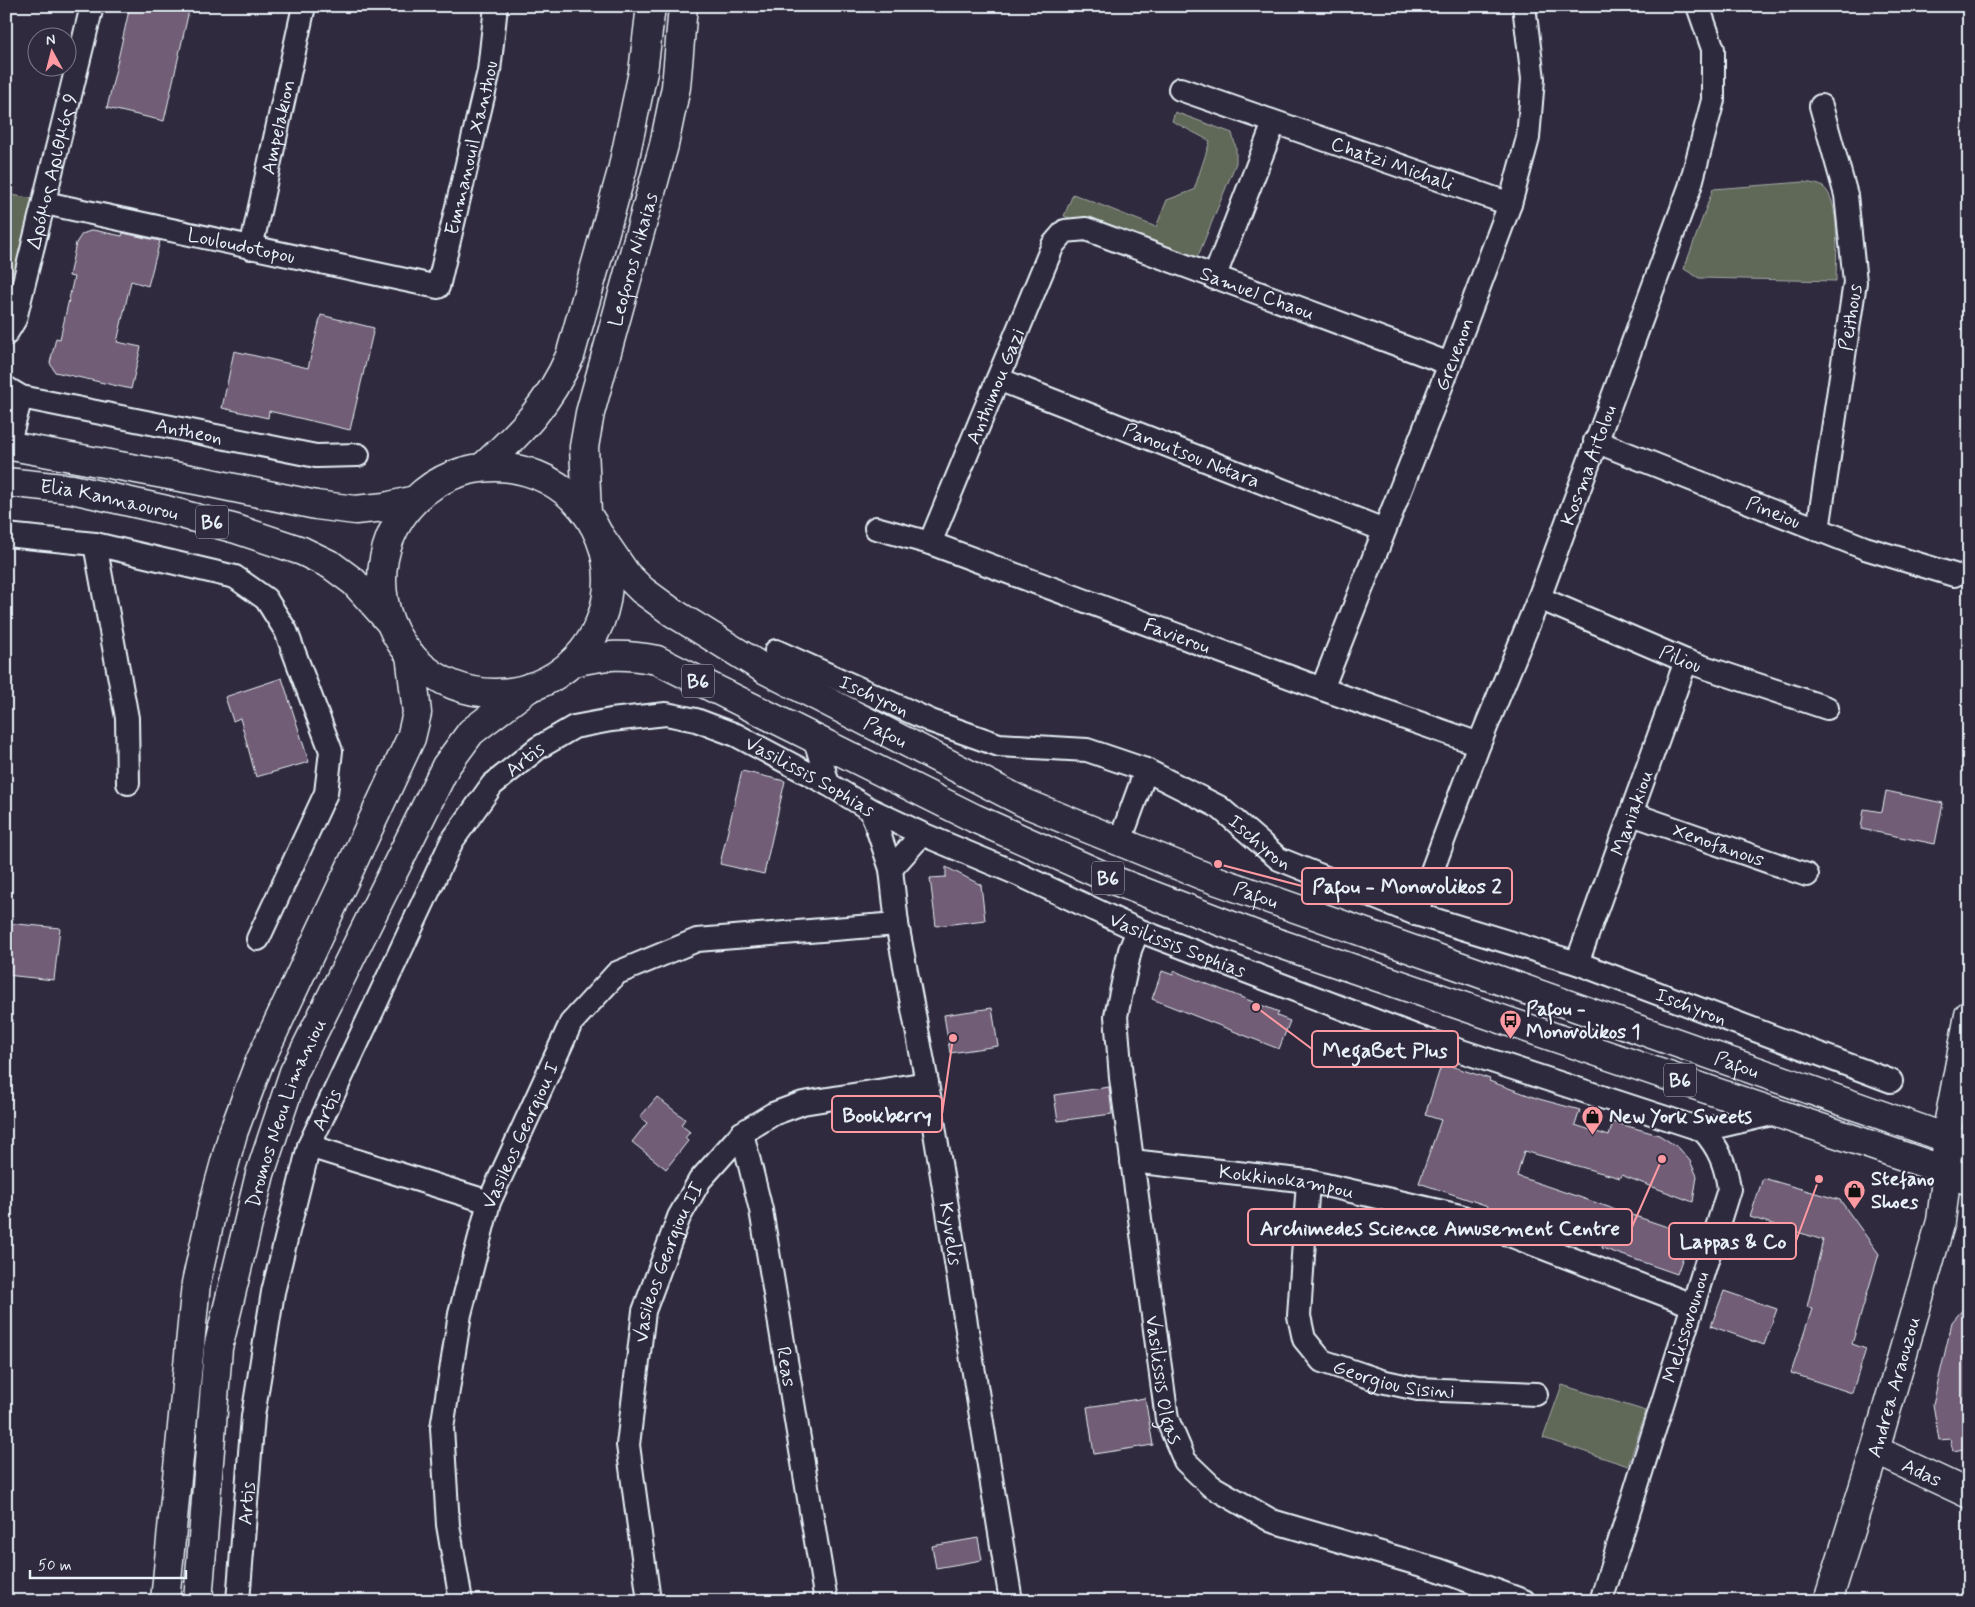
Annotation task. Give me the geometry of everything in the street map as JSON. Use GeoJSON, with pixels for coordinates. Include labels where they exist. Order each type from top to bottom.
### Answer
{"type":"FeatureCollection","features":[{"type":"Feature","properties":{"kind":"main road","name":"Leoforos Nikaias"},"geometry":{"type":"LineString","coordinates":[[483,467],[526,427],[545,403],[559,380],[570,356],[622,171],[642,72],[651,6]]}},
{"type":"Feature","properties":{"kind":"main road","name":"Leoforos Nikaias"},"geometry":{"type":"LineString","coordinates":[[587,513],[584,447],[590,413],[664,145],[676,87],[683,6]]}},
{"type":"Feature","properties":{"kind":"main road","name":"Elia Kannaourou"},"geometry":{"type":"LineString","coordinates":[[7,445],[201,481],[316,505],[355,510],[385,507],[415,500]]}},
{"type":"Feature","properties":{"kind":"main road","name":"B6"},"geometry":{"type":"LineString","coordinates":[[483,467],[513,468],[541,476],[566,491],[587,513],[600,536],[608,562],[606,599],[602,617],[590,641],[573,662],[553,677],[530,687],[498,693],[465,689],[434,676],[410,654],[390,623],[382,580],[390,537],[415,500],[446,478],[483,467]]}},
{"type":"Feature","properties":{"kind":"main road","name":"Elia Kannaourou"},"geometry":{"type":"LineString","coordinates":[[6,482],[72,489],[166,510],[236,529],[302,551],[331,565],[354,582],[390,623]]}},
{"type":"Feature","properties":{"kind":"main road","name":"Pafou"},"geometry":{"type":"LineString","coordinates":[[600,536],[626,574],[642,590],[672,612],[766,670],[1025,803],[1204,876],[1957,1141]]}},
{"type":"Feature","properties":{"kind":"main road","name":"Dromos Neou Limaniou"},"geometry":{"type":"LineString","coordinates":[[165,1601],[196,1283],[213,1206],[233,1133],[259,1063],[411,738],[417,713],[410,654]]}},
{"type":"Feature","properties":{"kind":"main road","name":"Pafou"},"geometry":{"type":"LineString","coordinates":[[573,662],[606,655],[628,654],[657,660],[982,822],[1131,887],[1266,939],[1958,1176]]}},
{"type":"Feature","properties":{"kind":"main road","name":"Dromos Neou Limaniou"},"geometry":{"type":"LineString","coordinates":[[198,1601],[218,1348],[260,1174],[294,1072],[446,766],[471,732],[530,687]]}},
{"type":"Feature","properties":{"kind":"main road","name":"Andrea Araouzou"},"geometry":{"type":"LineString","coordinates":[[1828,1601],[1875,1450],[1941,1221],[1958,1176],[1957,1141],[1969,1015]]}},
{"type":"Feature","properties":{"kind":"main road","name":"Adas"},"geometry":{"type":"LineString","coordinates":[[1875,1450],[1969,1494]]}},
{"type":"Feature","properties":{"kind":"street","name":"Δρόμος Αριθμός 9"},"geometry":{"type":"LineString","coordinates":[[6,334],[14,319],[45,204],[92,6]]}},
{"type":"Feature","properties":{"kind":"street","name":"Ampelakion"},"geometry":{"type":"LineString","coordinates":[[251,248],[304,6]]}},
{"type":"Feature","properties":{"kind":"street","name":"Emmanouil Xanthou"},"geometry":{"type":"LineString","coordinates":[[438,288],[490,71],[496,6]]}},
{"type":"Feature","properties":{"kind":"street","name":"Grevenon"},"geometry":{"type":"LineString","coordinates":[[1322,689],[1450,364],[1510,204],[1528,138],[1533,79],[1524,6]]}},
{"type":"Feature","properties":{"kind":"street","name":"Kosma Aitolou"},"geometry":{"type":"LineString","coordinates":[[1416,914],[1479,744],[1539,598],[1595,441],[1690,187],[1713,100],[1713,48],[1698,6]]}},
{"type":"Feature","properties":{"kind":"street","name":"Chatzi Michali"},"geometry":{"type":"LineString","coordinates":[[1180,89],[1510,204]]}},
{"type":"Feature","properties":{"kind":"street","name":"Peithous"},"geometry":{"type":"LineString","coordinates":[[1818,530],[1855,282],[1846,195],[1821,106]]}},
{"type":"Feature","properties":{"kind":"street"},"geometry":{"type":"LineString","coordinates":[[1214,278],[1274,123]]}},
{"type":"Feature","properties":{"kind":"street","name":"Louloudotopou"},"geometry":{"type":"LineString","coordinates":[[45,204],[438,288]]}},
{"type":"Feature","properties":{"kind":"street","name":"Samuel Chaou"},"geometry":{"type":"LineString","coordinates":[[1065,231],[1086,229],[1450,364]]}},
{"type":"Feature","properties":{"kind":"street","name":"Anthimou Gazi"},"geometry":{"type":"LineString","coordinates":[[930,544],[1054,245],[1065,231]]}},
{"type":"Feature","properties":{"kind":"street","name":"Panoutsou Notara"},"geometry":{"type":"LineString","coordinates":[[998,379],[1384,530]]}},
{"type":"Feature","properties":{"kind":"street"},"geometry":{"type":"LineString","coordinates":[[7,445],[14,393]]}},
{"type":"Feature","properties":{"kind":"street","name":"Antheon"},"geometry":{"type":"LineString","coordinates":[[14,393],[316,456],[358,455]]}},
{"type":"Feature","properties":{"kind":"street","name":"Pineiou"},"geometry":{"type":"LineString","coordinates":[[1595,441],[1866,548],[1954,575]]}},
{"type":"Feature","properties":{"kind":"street","name":"Favierou"},"geometry":{"type":"LineString","coordinates":[[876,528],[930,544],[1322,689],[1479,744]]}},
{"type":"Feature","properties":{"kind":"street"},"geometry":{"type":"LineString","coordinates":[[6,535],[95,544],[235,577],[266,599],[286,631],[331,751],[326,793],[258,938]]}},
{"type":"Feature","properties":{"kind":"street"},"geometry":{"type":"LineString","coordinates":[[95,544],[127,718],[128,783]]}},
{"type":"Feature","properties":{"kind":"street","name":"Piliou"},"geometry":{"type":"LineString","coordinates":[[1539,598],[1686,661],[1827,708]]}},
{"type":"Feature","properties":{"kind":"street","name":"Ischyron"},"geometry":{"type":"LineString","coordinates":[[776,651],[931,722],[1000,745],[1087,750],[1146,770],[1219,807],[1279,859],[1416,914],[1577,963],[1891,1081]]}},
{"type":"Feature","properties":{"kind":"street","name":"Maniakiou"},"geometry":{"type":"LineString","coordinates":[[1577,963],[1686,661]]}},
{"type":"Feature","properties":{"kind":"street","name":"Vasilissis Sophias"},"geometry":{"type":"LineString","coordinates":[[611,720],[666,714],[696,720],[736,735],[828,784],[871,810],[922,834],[1018,874],[1138,930],[1415,1036],[1703,1130]]}},
{"type":"Feature","properties":{"kind":"street","name":"Artis"},"geometry":{"type":"LineString","coordinates":[[238,1601],[253,1416],[273,1292],[309,1146],[452,841],[492,785],[538,748],[574,727],[611,720]]}},
{"type":"Feature","properties":{"kind":"street"},"geometry":{"type":"LineString","coordinates":[[815,740],[828,784]]}},
{"type":"Feature","properties":{"kind":"street"},"geometry":{"type":"LineString","coordinates":[[1120,841],[1146,770]]}},
{"type":"Feature","properties":{"kind":"street","name":"Kyvelis"},"geometry":{"type":"LineString","coordinates":[[871,810],[892,869],[897,924],[927,1083],[1011,1601]]}},
{"type":"Feature","properties":{"kind":"street","name":"Xenofanous"},"geometry":{"type":"LineString","coordinates":[[1632,814],[1807,875]]}},
{"type":"Feature","properties":{"kind":"street"},"geometry":{"type":"LineString","coordinates":[[892,869],[922,834]]}},
{"type":"Feature","properties":{"kind":"street","name":"Vasileos Georgiou I"},"geometry":{"type":"LineString","coordinates":[[461,1601],[448,1525],[442,1428],[460,1314],[489,1202],[571,1023],[617,973],[697,940],[897,924]]}},
{"type":"Feature","properties":{"kind":"street","name":"Vasilissis Olgas"},"geometry":{"type":"LineString","coordinates":[[1138,930],[1130,950],[1116,1016],[1132,1161],[1167,1420],[1184,1461],[1210,1486],[1272,1522],[1439,1570],[1524,1601]]}},
{"type":"Feature","properties":{"kind":"street","name":"Vasileos Georgiou II"},"geometry":{"type":"LineString","coordinates":[[649,1601],[628,1446],[644,1310],[680,1217],[700,1180],[742,1133],[773,1114],[803,1103],[927,1083]]}},
{"type":"Feature","properties":{"kind":"street"},"geometry":{"type":"LineString","coordinates":[[1703,1130],[1776,1113]]}},
{"type":"Feature","properties":{"kind":"street","name":"Melissovounou"},"geometry":{"type":"LineString","coordinates":[[1601,1601],[1729,1189],[1727,1173],[1721,1156],[1715,1143],[1703,1130]]}},
{"type":"Feature","properties":{"kind":"street","name":"Reas"},"geometry":{"type":"LineString","coordinates":[[742,1133],[761,1210],[826,1601]]}},
{"type":"Feature","properties":{"kind":"street"},"geometry":{"type":"LineString","coordinates":[[309,1146],[489,1202]]}},
{"type":"Feature","properties":{"kind":"street","name":"Kokkinokampou"},"geometry":{"type":"LineString","coordinates":[[1132,1161],[1308,1181],[1460,1216],[1692,1305]]}},
{"type":"Feature","properties":{"kind":"street","name":"Georgiou Sisini"},"geometry":{"type":"LineString","coordinates":[[1308,1181],[1299,1316],[1304,1339],[1322,1361],[1381,1381],[1418,1389],[1536,1394]]}},
{"type":"Feature","properties":{"kind":"green space"},"geometry":{"type":"Polygon","coordinates":[[[1175,112],[1232,133],[1236,148],[1236,163],[1198,256],[1187,262],[1064,216],[1073,194],[1156,227],[1167,200],[1194,190],[1210,141],[1172,121],[1175,112]]]}},
{"type":"Feature","properties":{"kind":"green space"},"geometry":{"type":"Polygon","coordinates":[[[1804,182],[1823,187],[1829,194],[1833,204],[1837,245],[1836,281],[1699,278],[1684,269],[1713,189],[1804,182]]]}},
{"type":"Feature","properties":{"kind":"green space"},"geometry":{"type":"Polygon","coordinates":[[[6,194],[35,199],[6,315],[6,194]]]}},
{"type":"Feature","properties":{"kind":"green space"},"geometry":{"type":"Polygon","coordinates":[[[1562,1385],[1646,1411],[1628,1466],[1543,1438],[1562,1385]]]}},
{"type":"Feature","properties":{"kind":"building"},"geometry":{"type":"Polygon","coordinates":[[[130,6],[190,6],[164,121],[107,108],[130,6]]]}},
{"type":"Feature","properties":{"kind":"building"},"geometry":{"type":"Polygon","coordinates":[[[93,230],[122,236],[123,233],[160,241],[148,286],[131,281],[117,342],[141,347],[131,389],[55,372],[50,363],[56,338],[60,339],[74,277],[69,276],[76,243],[82,234],[93,230]]]}},
{"type":"Feature","properties":{"kind":"building"},"geometry":{"type":"Polygon","coordinates":[[[321,315],[374,328],[350,430],[269,411],[268,418],[222,408],[234,351],[308,368],[321,315]]]}},
{"type":"Feature","properties":{"kind":"building"},"geometry":{"type":"Polygon","coordinates":[[[282,678],[309,762],[256,777],[240,718],[233,721],[225,697],[282,678]]]}},
{"type":"Feature","properties":{"kind":"building"},"geometry":{"type":"Polygon","coordinates":[[[742,771],[785,781],[764,874],[720,864],[742,771]]]}},
{"type":"Feature","properties":{"kind":"building"},"geometry":{"type":"Polygon","coordinates":[[[1886,791],[1943,803],[1935,844],[1861,829],[1864,809],[1882,812],[1886,791]]]}},
{"type":"Feature","properties":{"kind":"building"},"geometry":{"type":"Polygon","coordinates":[[[946,867],[981,885],[985,920],[936,926],[930,878],[946,877],[946,867]]]}},
{"type":"Feature","properties":{"kind":"building"},"geometry":{"type":"Polygon","coordinates":[[[6,923],[60,928],[54,980],[6,975],[6,923]]]}},
{"type":"Feature","properties":{"kind":"building"},"geometry":{"type":"Polygon","coordinates":[[[1162,971],[1173,975],[1174,971],[1279,1012],[1277,1016],[1290,1021],[1279,1049],[1152,999],[1162,971]]]}},
{"type":"Feature","properties":{"kind":"building"},"geometry":{"type":"Polygon","coordinates":[[[992,1008],[998,1046],[950,1053],[944,1015],[992,1008]]]}},
{"type":"Feature","properties":{"kind":"building"},"geometry":{"type":"Polygon","coordinates":[[[1442,1063],[1490,1079],[1489,1081],[1539,1099],[1580,1110],[1575,1125],[1609,1136],[1613,1122],[1659,1135],[1679,1148],[1690,1161],[1697,1176],[1693,1202],[1621,1175],[1620,1178],[1524,1151],[1517,1176],[1691,1235],[1677,1274],[1602,1248],[1603,1245],[1487,1210],[1488,1206],[1419,1183],[1441,1120],[1425,1115],[1442,1063]]]}},
{"type":"Feature","properties":{"kind":"building"},"geometry":{"type":"Polygon","coordinates":[[[1109,1087],[1112,1114],[1058,1121],[1054,1095],[1109,1087]]]}},
{"type":"Feature","properties":{"kind":"building"},"geometry":{"type":"Polygon","coordinates":[[[657,1097],[685,1119],[681,1125],[690,1132],[685,1138],[688,1141],[666,1169],[632,1142],[647,1123],[640,1117],[657,1097]]]}},
{"type":"Feature","properties":{"kind":"building"},"geometry":{"type":"Polygon","coordinates":[[[1763,1178],[1840,1200],[1879,1254],[1852,1344],[1866,1349],[1852,1393],[1791,1373],[1812,1309],[1807,1307],[1823,1240],[1750,1217],[1763,1178]]]}},
{"type":"Feature","properties":{"kind":"building"},"geometry":{"type":"Polygon","coordinates":[[[1724,1291],[1777,1309],[1764,1345],[1711,1326],[1724,1291]]]}},
{"type":"Feature","properties":{"kind":"building"},"geometry":{"type":"Polygon","coordinates":[[[1969,1302],[1969,1448],[1953,1451],[1950,1439],[1939,1440],[1933,1404],[1952,1322],[1969,1302]]]}},
{"type":"Feature","properties":{"kind":"building"},"geometry":{"type":"Polygon","coordinates":[[[1145,1398],[1153,1445],[1094,1454],[1087,1407],[1145,1398]]]}},
{"type":"Feature","properties":{"kind":"building"},"geometry":{"type":"Polygon","coordinates":[[[978,1538],[982,1560],[936,1568],[932,1546],[978,1538]]]}},
{"type":"Feature","properties":{"kind":"place","name":"Pafou - Monovolikos 2"},"geometry":{"type":"Point","coordinates":[1218,864]}},
{"type":"Feature","properties":{"kind":"place","name":"MegaBet Plus"},"geometry":{"type":"Point","coordinates":[1256,1007]}},
{"type":"Feature","properties":{"kind":"place","name":"Bookberry"},"geometry":{"type":"Point","coordinates":[953,1038]}},
{"type":"Feature","properties":{"kind":"place","name":"Pafou - Monovolikos 1"},"geometry":{"type":"Point","coordinates":[1510,1039]}},
{"type":"Feature","properties":{"kind":"place","name":"New York Sweets"},"geometry":{"type":"Point","coordinates":[1593,1135]}},
{"type":"Feature","properties":{"kind":"place","name":"Archimedes Science Amusement Centre"},"geometry":{"type":"Point","coordinates":[1662,1159]}},
{"type":"Feature","properties":{"kind":"place","name":"Lappas & Co"},"geometry":{"type":"Point","coordinates":[1819,1179]}},
{"type":"Feature","properties":{"kind":"place","name":"Stefano Shoes"},"geometry":{"type":"Point","coordinates":[1855,1209]}}]}
